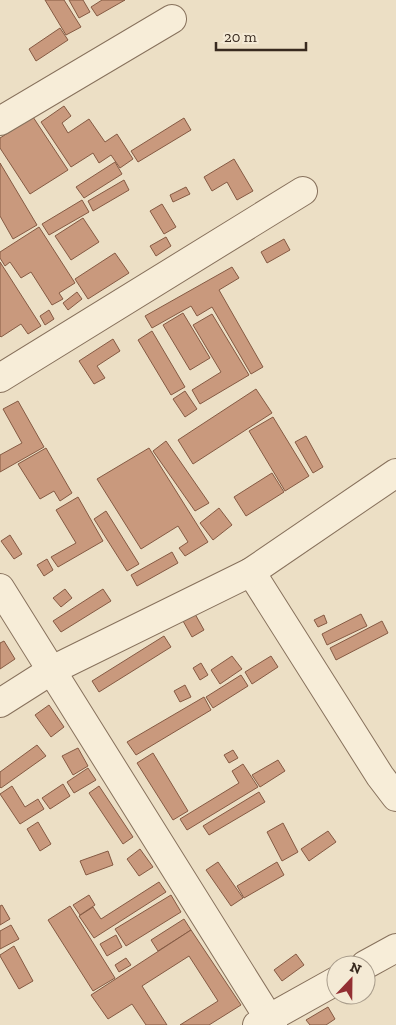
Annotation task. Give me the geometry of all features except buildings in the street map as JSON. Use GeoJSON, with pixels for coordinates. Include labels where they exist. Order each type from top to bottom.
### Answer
{"type":"FeatureCollection","features":[{"type":"Feature","properties":{"kind":"street"},"geometry":{"type":"LineString","coordinates":[[0,121],[172,19]]}},
{"type":"Feature","properties":{"kind":"street"},"geometry":{"type":"LineString","coordinates":[[0,378],[303,191]]}},
{"type":"Feature","properties":{"kind":"street"},"geometry":{"type":"LineString","coordinates":[[0,703],[52,670],[251,572],[396,473]]}},
{"type":"Feature","properties":{"kind":"street"},"geometry":{"type":"LineString","coordinates":[[251,572],[380,776],[396,797]]}},
{"type":"Feature","properties":{"kind":"street"},"geometry":{"type":"LineString","coordinates":[[0,588],[266,1022],[326,987]]}},
{"type":"Feature","properties":{"kind":"street"},"geometry":{"type":"LineString","coordinates":[[376,959],[396,948]]}}]}
